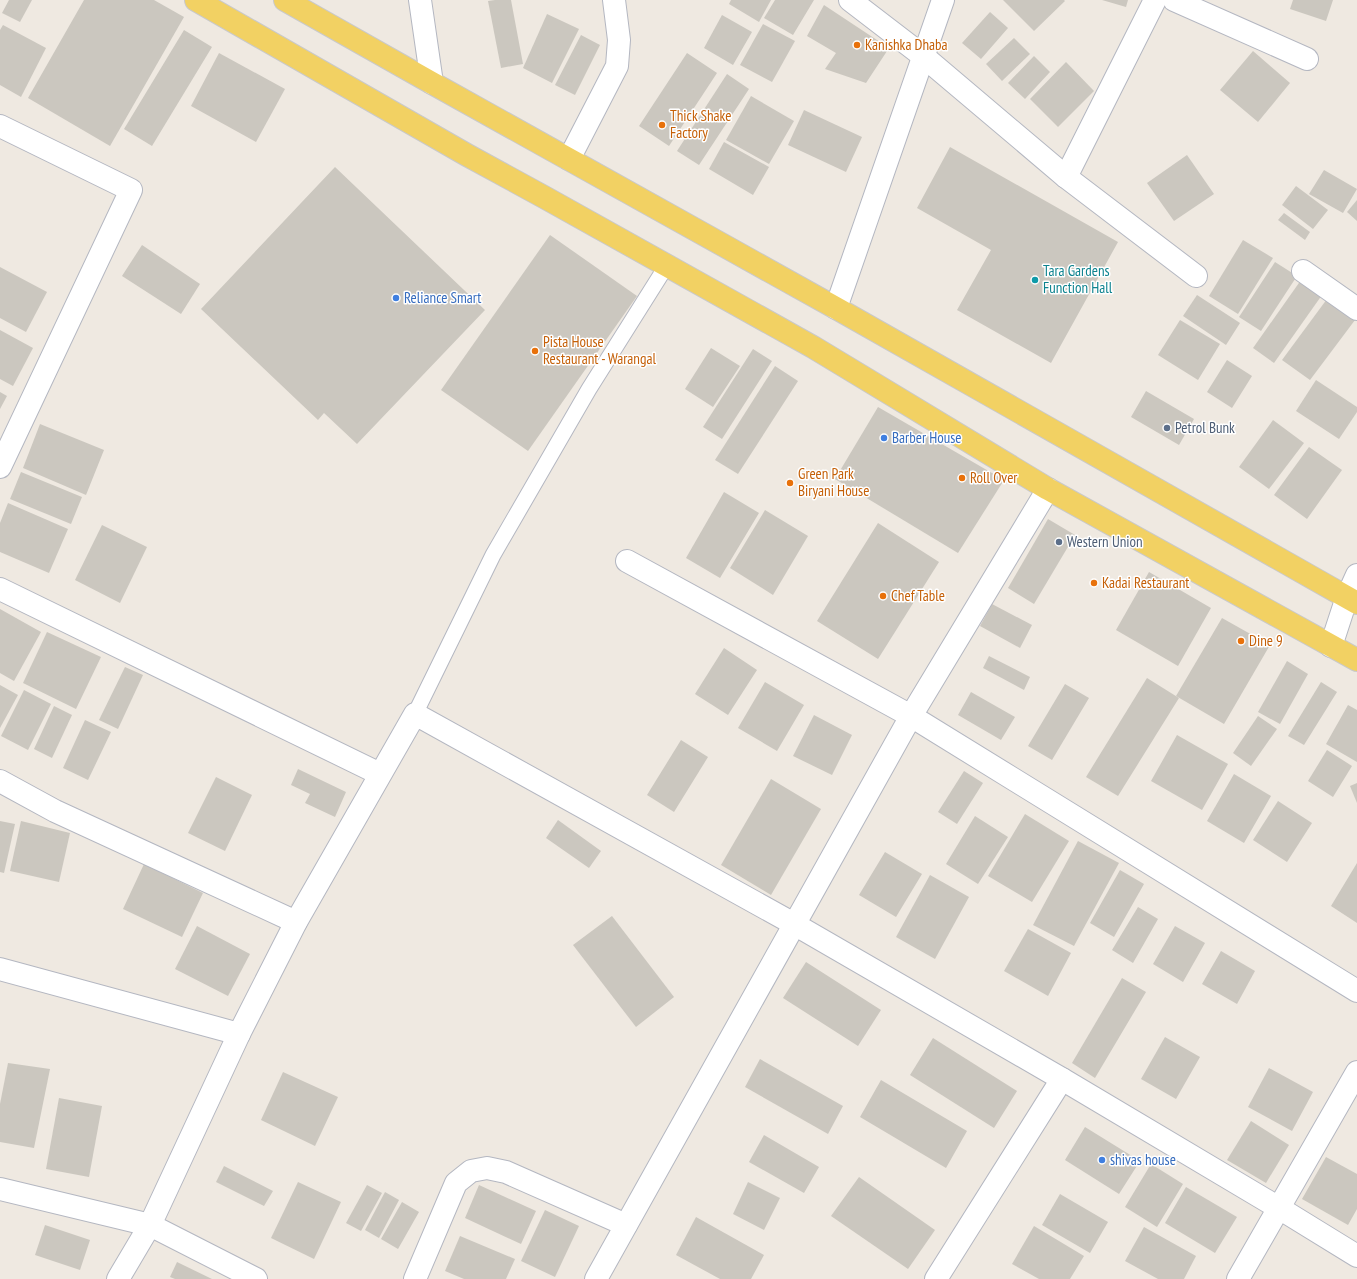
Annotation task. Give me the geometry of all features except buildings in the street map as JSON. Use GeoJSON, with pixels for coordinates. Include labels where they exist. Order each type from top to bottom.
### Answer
{"type":"FeatureCollection","features":[{"type":"Feature","properties":{"kind":"main road"},"geometry":{"type":"LineString","coordinates":[[196,0],[467,155],[813,347],[1048,489],[1357,660]]}},
{"type":"Feature","properties":{"kind":"main road"},"geometry":{"type":"LineString","coordinates":[[286,0],[836,308],[1352,600]]}},
{"type":"Feature","properties":{"kind":"street"},"geometry":{"type":"LineString","coordinates":[[420,0],[432,83]]}},
{"type":"Feature","properties":{"kind":"street"},"geometry":{"type":"LineString","coordinates":[[569,159],[617,66],[619,40],[614,0]]}},
{"type":"Feature","properties":{"kind":"street"},"geometry":{"type":"LineString","coordinates":[[850,0],[923,56],[1066,177],[1196,276]]}},
{"type":"Feature","properties":{"kind":"street"},"geometry":{"type":"LineString","coordinates":[[836,308],[943,0]]}},
{"type":"Feature","properties":{"kind":"street"},"geometry":{"type":"LineString","coordinates":[[1066,177],[1155,0]]}},
{"type":"Feature","properties":{"kind":"street"},"geometry":{"type":"LineString","coordinates":[[1174,0],[1307,59]]}},
{"type":"Feature","properties":{"kind":"street"},"geometry":{"type":"LineString","coordinates":[[0,126],[131,190],[0,467]]}},
{"type":"Feature","properties":{"kind":"street"},"geometry":{"type":"LineString","coordinates":[[1303,271],[1357,309]]}},
{"type":"Feature","properties":{"kind":"street"},"geometry":{"type":"LineString","coordinates":[[596,1279],[911,716],[1048,489]]}},
{"type":"Feature","properties":{"kind":"street"},"geometry":{"type":"LineString","coordinates":[[627,561],[911,716],[1357,991]]}},
{"type":"Feature","properties":{"kind":"street"},"geometry":{"type":"LineString","coordinates":[[1331,646],[1352,600],[1357,575]]}},
{"type":"Feature","properties":{"kind":"street"},"geometry":{"type":"LineString","coordinates":[[0,589],[380,774]]}},
{"type":"Feature","properties":{"kind":"street"},"geometry":{"type":"LineString","coordinates":[[118,1279],[150,1225],[239,1034],[296,922],[415,714],[794,924],[1062,1079],[1357,1256]]}},
{"type":"Feature","properties":{"kind":"street"},"geometry":{"type":"LineString","coordinates":[[0,781],[55,811],[296,922]]}},
{"type":"Feature","properties":{"kind":"street"},"geometry":{"type":"LineString","coordinates":[[0,969],[239,1034]]}},
{"type":"Feature","properties":{"kind":"street"},"geometry":{"type":"LineString","coordinates":[[1238,1279],[1357,1072]]}},
{"type":"Feature","properties":{"kind":"street"},"geometry":{"type":"LineString","coordinates":[[936,1279],[1062,1079]]}},
{"type":"Feature","properties":{"kind":"street"},"geometry":{"type":"LineString","coordinates":[[415,1279],[456,1183],[471,1171],[487,1168],[506,1172],[626,1225]]}},
{"type":"Feature","properties":{"kind":"street"},"geometry":{"type":"LineString","coordinates":[[0,1189],[150,1225],[256,1279]]}},
{"type":"Feature","properties":{"kind":"lane"},"geometry":{"type":"LineString","coordinates":[[415,714],[493,555],[589,389],[667,265]]}},
{"type":"Feature","properties":{"kind":"place","name":"Kanishka Dhaba"},"geometry":{"type":"Point","coordinates":[857,45]}},
{"type":"Feature","properties":{"kind":"place","name":"Thick Shake Factory"},"geometry":{"type":"Point","coordinates":[662,125]}},
{"type":"Feature","properties":{"kind":"place","name":"Tara Gardens Function Hall"},"geometry":{"type":"Point","coordinates":[1035,280]}},
{"type":"Feature","properties":{"kind":"place","name":"Reliance Smart"},"geometry":{"type":"Point","coordinates":[396,298]}},
{"type":"Feature","properties":{"kind":"place","name":"Pista House Restaurant - Warangal"},"geometry":{"type":"Point","coordinates":[535,351]}},
{"type":"Feature","properties":{"kind":"place","name":"Petrol Bunk"},"geometry":{"type":"Point","coordinates":[1167,428]}},
{"type":"Feature","properties":{"kind":"place","name":"Barber House"},"geometry":{"type":"Point","coordinates":[884,438]}},
{"type":"Feature","properties":{"kind":"place","name":"Roll Over"},"geometry":{"type":"Point","coordinates":[962,478]}},
{"type":"Feature","properties":{"kind":"place","name":"Green Park Biryani House"},"geometry":{"type":"Point","coordinates":[790,483]}},
{"type":"Feature","properties":{"kind":"place","name":"Western Union"},"geometry":{"type":"Point","coordinates":[1059,542]}},
{"type":"Feature","properties":{"kind":"place","name":"Kadai Restaurant"},"geometry":{"type":"Point","coordinates":[1094,583]}},
{"type":"Feature","properties":{"kind":"place","name":"Chef Table"},"geometry":{"type":"Point","coordinates":[883,596]}},
{"type":"Feature","properties":{"kind":"place","name":"Dine 9"},"geometry":{"type":"Point","coordinates":[1241,641]}},
{"type":"Feature","properties":{"kind":"place","name":"shivas house"},"geometry":{"type":"Point","coordinates":[1102,1160]}}]}
